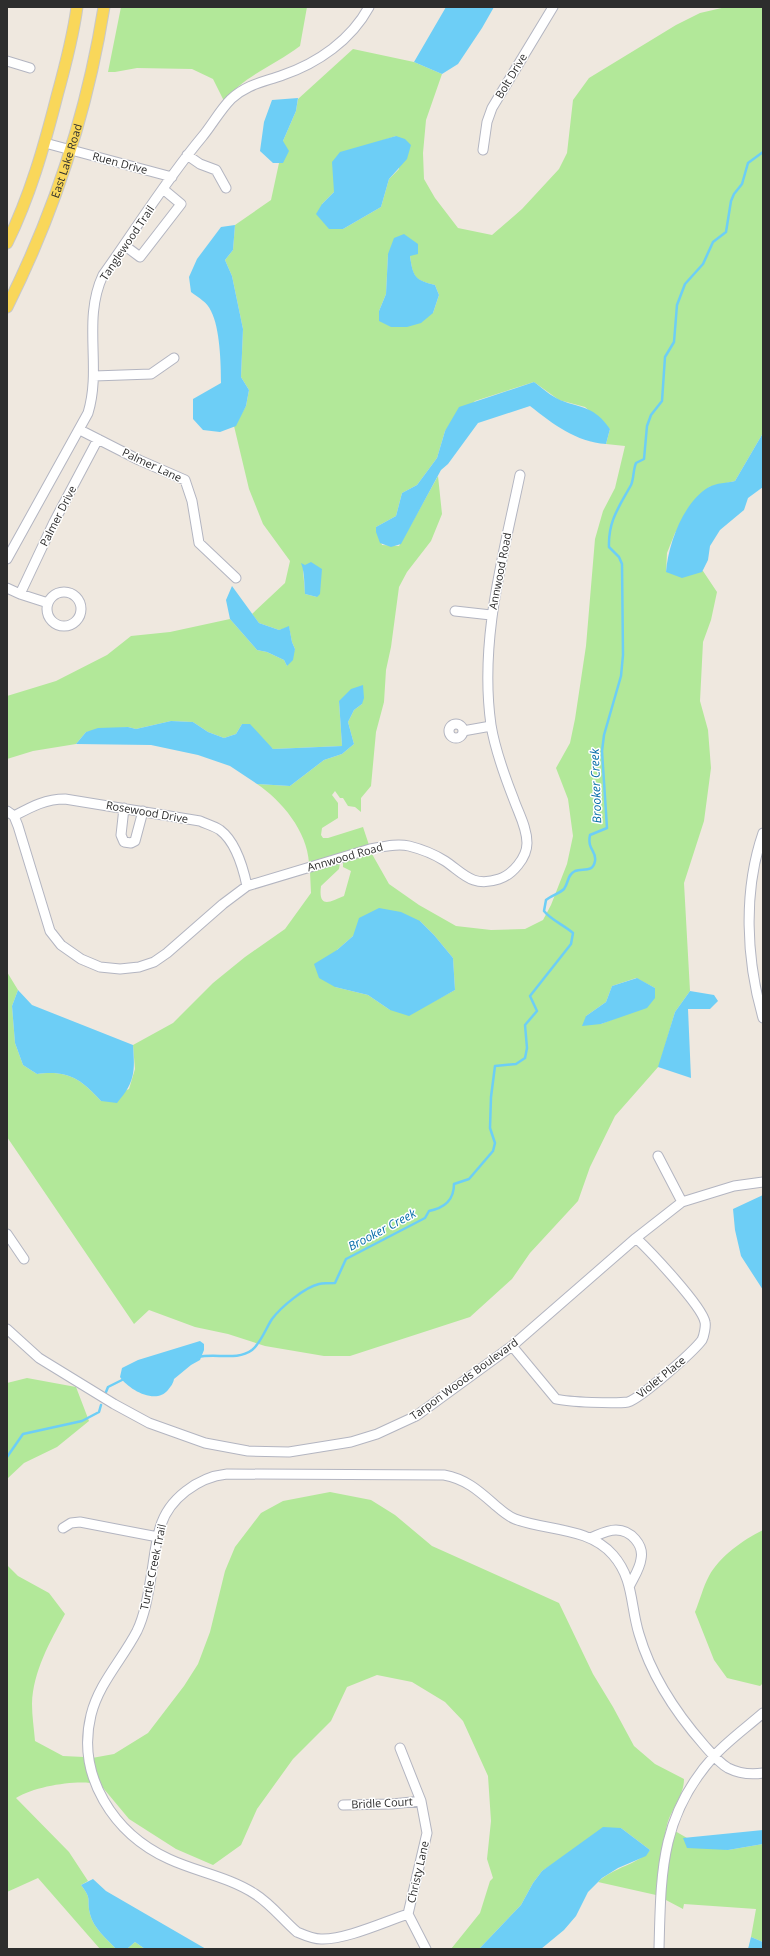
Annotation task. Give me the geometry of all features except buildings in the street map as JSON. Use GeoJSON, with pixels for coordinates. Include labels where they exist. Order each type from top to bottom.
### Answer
{"type":"FeatureCollection","features":[{"type":"Feature","properties":{"kind":"main road"},"geometry":{"type":"LineString","coordinates":[[7,243],[23,211],[45,143],[63,74],[77,7]]}},
{"type":"Feature","properties":{"kind":"main road","name":"East Lake Road"},"geometry":{"type":"LineString","coordinates":[[7,307],[46,223],[72,150],[90,80],[104,7]]}},
{"type":"Feature","properties":{"kind":"street","name":"Tanglewood Trail"},"geometry":{"type":"LineString","coordinates":[[7,559],[80,430],[88,413],[93,397],[93,309],[97,289],[103,275],[186,155],[231,99],[243,89],[259,81],[281,76],[305,66],[325,54],[343,40],[369,7]]}},
{"type":"Feature","properties":{"kind":"street","name":"Bolt Drive"},"geometry":{"type":"LineString","coordinates":[[483,150],[486,122],[492,108],[553,7]]}},
{"type":"Feature","properties":{"kind":"street"},"geometry":{"type":"LineString","coordinates":[[7,61],[30,68]]}},
{"type":"Feature","properties":{"kind":"street","name":"Ruen Drive"},"geometry":{"type":"LineString","coordinates":[[45,143],[172,177]]}},
{"type":"Feature","properties":{"kind":"street"},"geometry":{"type":"LineString","coordinates":[[186,155],[200,164],[216,170],[226,188]]}},
{"type":"Feature","properties":{"kind":"street"},"geometry":{"type":"LineString","coordinates":[[124,245],[140,257],[181,204],[163,190]]}},
{"type":"Feature","properties":{"kind":"street"},"geometry":{"type":"LineString","coordinates":[[94,376],[151,374],[174,358]]}},
{"type":"Feature","properties":{"kind":"street","name":"Palmer Lane"},"geometry":{"type":"LineString","coordinates":[[80,430],[139,460],[185,480],[192,501],[199,543],[236,578]]}},
{"type":"Feature","properties":{"kind":"street","name":"Palmer Drive"},"geometry":{"type":"LineString","coordinates":[[20,594],[54,522],[98,439]]}},
{"type":"Feature","properties":{"kind":"street","name":"Annwood Road"},"geometry":{"type":"LineString","coordinates":[[10,813],[50,930],[61,945],[81,960],[100,967],[120,969],[139,967],[154,962],[167,953],[223,904],[247,886],[388,845],[407,845],[424,851],[445,861],[462,875],[477,881],[498,879],[512,872],[521,861],[527,845],[527,839],[525,829],[503,768],[491,726],[487,682],[492,615],[520,475]]}},
{"type":"Feature","properties":{"kind":"street"},"geometry":{"type":"LineString","coordinates":[[7,588],[48,603]]}},
{"type":"Feature","properties":{"kind":"street"},"geometry":{"type":"LineString","coordinates":[[455,611],[492,615]]}},
{"type":"Feature","properties":{"kind":"street"},"geometry":{"type":"LineString","coordinates":[[463,731],[491,726]]}},
{"type":"Feature","properties":{"kind":"street","name":"Rosewood Drive"},"geometry":{"type":"LineString","coordinates":[[10,813],[54,798],[80,800],[200,821],[219,830],[228,839],[237,854],[247,886]]}},
{"type":"Feature","properties":{"kind":"street"},"geometry":{"type":"LineString","coordinates":[[124,808],[121,834],[122,839],[128,843],[135,841],[143,811]]}},
{"type":"Feature","properties":{"kind":"street"},"geometry":{"type":"LineString","coordinates":[[762,839],[752,873],[749,912],[753,970],[763,1018]]}},
{"type":"Feature","properties":{"kind":"street"},"geometry":{"type":"LineString","coordinates":[[658,1156],[682,1202]]}},
{"type":"Feature","properties":{"kind":"street","name":"Tarpon Woods Boulevard"},"geometry":{"type":"LineString","coordinates":[[7,1330],[39,1358],[61,1373],[150,1423],[204,1443],[248,1451],[289,1452],[351,1442],[377,1434],[416,1416],[512,1346],[636,1238],[682,1202],[734,1186],[763,1182]]}},
{"type":"Feature","properties":{"kind":"street"},"geometry":{"type":"LineString","coordinates":[[7,1234],[24,1259]]}},
{"type":"Feature","properties":{"kind":"street","name":"Violet Place"},"geometry":{"type":"LineString","coordinates":[[512,1346],[556,1398],[566,1402],[628,1402],[639,1397],[693,1350],[703,1338],[705,1322],[700,1311],[652,1254],[636,1238]]}},
{"type":"Feature","properties":{"kind":"street","name":"Turtle Creek Trail"},"geometry":{"type":"LineString","coordinates":[[408,1914],[335,1938],[319,1939],[305,1936],[297,1932],[256,1895],[218,1876],[168,1858],[150,1848],[131,1834],[115,1818],[98,1793],[90,1769],[88,1754],[89,1722],[101,1689],[139,1625],[146,1602],[158,1537],[165,1516],[178,1498],[201,1482],[219,1475],[227,1474],[444,1475],[455,1477],[469,1483],[510,1517],[590,1538],[600,1543],[612,1554],[630,1585],[638,1633],[646,1656],[668,1698],[689,1728],[726,1767],[744,1774],[763,1774]]}},
{"type":"Feature","properties":{"kind":"street"},"geometry":{"type":"LineString","coordinates":[[63,1528],[71,1523],[80,1522],[158,1537]]}},
{"type":"Feature","properties":{"kind":"street"},"geometry":{"type":"LineString","coordinates":[[590,1538],[616,1530],[623,1531],[634,1536],[642,1555],[640,1565],[630,1585]]}},
{"type":"Feature","properties":{"kind":"street"},"geometry":{"type":"LineString","coordinates":[[659,1949],[661,1877],[667,1842],[672,1824],[684,1796],[714,1756],[763,1713]]}},
{"type":"Feature","properties":{"kind":"street","name":"Christy Lane"},"geometry":{"type":"LineString","coordinates":[[400,1748],[421,1801],[425,1818],[426,1843],[408,1914],[426,1949]]}},
{"type":"Feature","properties":{"kind":"street","name":"Bridle Court"},"geometry":{"type":"LineString","coordinates":[[343,1805],[392,1804],[421,1801]]}},
{"type":"Feature","properties":{"kind":"green space"},"geometry":{"type":"Polygon","coordinates":[[[121,7],[307,7],[300,46],[250,78],[232,92],[224,101],[213,79],[192,69],[137,68],[108,72],[121,7]]]}},
{"type":"Feature","properties":{"kind":"green space"},"geometry":{"type":"Polygon","coordinates":[[[726,7],[763,7],[763,433],[735,481],[709,487],[675,533],[667,553],[666,572],[703,571],[717,592],[711,620],[703,642],[700,701],[708,730],[711,768],[704,821],[684,883],[690,991],[675,1012],[659,1066],[615,1116],[590,1167],[578,1201],[530,1253],[512,1279],[470,1317],[350,1356],[324,1356],[265,1346],[228,1334],[195,1327],[149,1310],[134,1324],[7,1137],[7,972],[18,990],[12,1006],[15,1043],[23,1065],[37,1074],[57,1073],[73,1078],[87,1087],[101,1101],[129,1089],[135,1069],[133,1045],[173,1023],[213,983],[245,957],[285,929],[311,893],[310,872],[340,863],[339,869],[321,886],[321,898],[323,901],[330,902],[344,896],[351,871],[343,867],[343,863],[341,863],[372,854],[389,884],[419,905],[456,926],[491,930],[525,929],[543,920],[551,905],[567,864],[573,836],[568,799],[556,768],[570,743],[575,719],[586,646],[595,539],[603,511],[615,488],[625,446],[606,444],[610,429],[585,407],[559,400],[534,382],[475,401],[445,431],[437,458],[417,485],[402,493],[396,516],[376,527],[382,545],[399,546],[438,476],[442,514],[431,541],[407,572],[399,587],[391,647],[386,670],[384,702],[376,732],[371,786],[361,798],[361,812],[355,807],[348,806],[343,798],[340,798],[335,791],[332,795],[338,803],[338,818],[322,828],[321,835],[323,838],[328,838],[363,827],[369,845],[309,863],[304,840],[292,818],[275,799],[257,784],[290,786],[324,760],[342,754],[354,744],[348,722],[354,710],[362,704],[339,701],[342,746],[273,749],[242,724],[236,734],[224,738],[208,732],[193,722],[171,721],[136,729],[128,727],[86,732],[76,744],[33,751],[7,759],[7,696],[56,681],[107,655],[131,636],[170,632],[230,619],[257,650],[267,652],[284,660],[287,666],[295,649],[289,627],[279,630],[259,623],[252,614],[285,583],[290,561],[263,524],[249,489],[234,426],[246,406],[249,390],[241,377],[243,329],[232,276],[225,260],[233,250],[235,225],[271,200],[279,163],[283,163],[283,141],[296,111],[298,99],[353,49],[414,62],[442,74],[426,120],[423,153],[424,179],[435,198],[458,228],[492,235],[522,209],[559,169],[567,153],[573,100],[589,78],[676,25],[700,13],[726,7]],[[396,136],[372,144],[334,178],[334,192],[322,204],[343,229],[381,207],[389,179],[399,169],[396,136]],[[388,254],[386,294],[379,311],[433,313],[439,295],[435,285],[423,281],[416,276],[412,269],[410,256],[388,254]],[[303,569],[305,594],[317,597],[303,569]],[[420,921],[353,936],[337,950],[335,987],[368,995],[390,1010],[425,1006],[455,990],[453,958],[420,921]],[[636,978],[612,986],[606,1002],[586,1016],[601,1024],[621,1016],[655,988],[636,978]]]}},
{"type":"Feature","properties":{"kind":"green space"},"geometry":{"type":"Polygon","coordinates":[[[27,1378],[76,1387],[89,1421],[57,1447],[24,1463],[7,1479],[7,1383],[27,1378]]]}},
{"type":"Feature","properties":{"kind":"green space"},"geometry":{"type":"Polygon","coordinates":[[[330,1492],[371,1500],[395,1515],[432,1546],[559,1603],[593,1674],[634,1746],[655,1764],[684,1779],[680,1797],[671,1813],[667,1825],[659,1868],[656,1895],[598,1882],[611,1873],[640,1859],[650,1850],[621,1828],[567,1855],[542,1871],[533,1883],[521,1905],[479,1949],[451,1949],[480,1913],[490,1881],[493,1878],[487,1859],[491,1821],[488,1776],[463,1721],[445,1702],[412,1682],[377,1675],[347,1687],[331,1721],[293,1759],[257,1809],[241,1845],[213,1865],[176,1849],[129,1819],[99,1783],[92,1758],[114,1754],[148,1733],[184,1686],[198,1664],[210,1632],[225,1571],[235,1547],[261,1513],[283,1501],[330,1492]]]}},
{"type":"Feature","properties":{"kind":"green space"},"geometry":{"type":"Polygon","coordinates":[[[763,1530],[763,1683],[760,1686],[727,1678],[714,1660],[695,1612],[707,1580],[719,1562],[733,1549],[763,1530]]]}},
{"type":"Feature","properties":{"kind":"green space"},"geometry":{"type":"Polygon","coordinates":[[[7,1565],[18,1576],[49,1593],[65,1614],[43,1657],[35,1680],[32,1704],[35,1741],[63,1756],[84,1757],[90,1783],[73,1783],[42,1788],[16,1798],[69,1852],[88,1881],[81,1885],[88,1897],[89,1909],[94,1924],[116,1949],[100,1949],[38,1878],[7,1892],[7,1565]]]}},
{"type":"Feature","properties":{"kind":"green space"},"geometry":{"type":"Polygon","coordinates":[[[675,1831],[687,1838],[684,1838],[728,1850],[763,1844],[763,1942],[751,1937],[756,1909],[684,1904],[683,1909],[664,1899],[665,1878],[675,1831]]]}},
{"type":"Feature","properties":{"kind":"green space"},"geometry":{"type":"Polygon","coordinates":[[[135,1942],[145,1949],[127,1949],[135,1942]]]}},
{"type":"Feature","properties":{"kind":"water"},"geometry":{"type":"Polygon","coordinates":[[[446,7],[494,7],[458,64],[442,74],[414,62],[446,7]]]}},
{"type":"Feature","properties":{"kind":"water"},"geometry":{"type":"Polygon","coordinates":[[[298,98],[296,111],[283,141],[289,151],[283,163],[273,163],[260,151],[264,122],[272,100],[298,98]]]}},
{"type":"Feature","properties":{"kind":"water"},"geometry":{"type":"Polygon","coordinates":[[[396,136],[405,139],[411,145],[407,159],[389,179],[381,207],[343,229],[329,229],[316,214],[322,204],[334,192],[332,162],[340,152],[396,136]]]}},
{"type":"Feature","properties":{"kind":"water"},"geometry":{"type":"Polygon","coordinates":[[[235,225],[233,250],[225,260],[232,276],[243,329],[241,377],[249,390],[246,406],[236,426],[220,432],[203,430],[193,419],[193,399],[221,383],[221,366],[218,336],[214,318],[207,305],[191,292],[189,277],[197,259],[221,227],[235,225]]]}},
{"type":"Feature","properties":{"kind":"water"},"geometry":{"type":"Polygon","coordinates":[[[404,234],[418,244],[418,254],[410,256],[414,273],[419,279],[435,285],[439,295],[433,313],[421,323],[407,327],[391,327],[379,321],[379,311],[386,294],[388,254],[394,238],[404,234]]]}},
{"type":"Feature","properties":{"kind":"water"},"geometry":{"type":"Polygon","coordinates":[[[534,382],[560,400],[588,409],[599,416],[610,429],[606,444],[585,440],[565,431],[530,406],[478,423],[448,464],[441,470],[401,544],[391,547],[380,543],[376,532],[376,527],[396,516],[402,493],[417,485],[437,458],[445,431],[459,407],[534,382]]]}},
{"type":"Feature","properties":{"kind":"water"},"geometry":{"type":"Polygon","coordinates":[[[763,433],[763,487],[748,498],[744,510],[720,530],[710,546],[708,560],[702,572],[682,578],[666,572],[670,549],[678,525],[684,513],[700,494],[709,487],[735,481],[763,433]]]}},
{"type":"Feature","properties":{"kind":"water"},"geometry":{"type":"Polygon","coordinates":[[[311,562],[322,569],[320,594],[317,597],[305,594],[304,575],[301,563],[305,565],[311,562]]]}},
{"type":"Feature","properties":{"kind":"water"},"geometry":{"type":"Polygon","coordinates":[[[232,586],[259,623],[279,630],[289,626],[295,649],[293,660],[287,666],[284,660],[267,652],[257,650],[230,619],[226,600],[232,586]]]}},
{"type":"Feature","properties":{"kind":"water"},"geometry":{"type":"Polygon","coordinates":[[[363,685],[364,698],[362,704],[354,710],[348,722],[354,744],[342,754],[324,760],[290,786],[257,784],[230,766],[198,755],[151,745],[76,744],[86,732],[98,728],[128,727],[136,729],[171,721],[193,722],[208,732],[224,738],[236,734],[242,724],[250,724],[273,749],[342,746],[339,701],[351,689],[363,685]]]}},
{"type":"Feature","properties":{"kind":"water"},"geometry":{"type":"Polygon","coordinates":[[[379,908],[401,912],[420,921],[453,958],[455,990],[409,1016],[390,1010],[368,995],[335,987],[319,978],[314,964],[337,950],[353,936],[359,918],[379,908]]]}},
{"type":"Feature","properties":{"kind":"water"},"geometry":{"type":"Polygon","coordinates":[[[637,978],[655,988],[655,998],[647,1008],[601,1024],[582,1026],[586,1016],[606,1002],[612,986],[637,978]]]}},
{"type":"Feature","properties":{"kind":"water"},"geometry":{"type":"Polygon","coordinates":[[[18,990],[32,1005],[133,1045],[134,1070],[127,1089],[117,1103],[101,1101],[87,1087],[66,1075],[57,1073],[37,1074],[23,1065],[15,1043],[12,1006],[18,990]]]}},
{"type":"Feature","properties":{"kind":"water"},"geometry":{"type":"Polygon","coordinates":[[[690,991],[714,995],[718,1001],[710,1009],[688,1009],[691,1078],[658,1067],[675,1012],[690,991]]]}},
{"type":"Feature","properties":{"kind":"water"},"geometry":{"type":"Polygon","coordinates":[[[763,1195],[763,1290],[741,1256],[735,1230],[733,1209],[763,1195]]]}},
{"type":"Feature","properties":{"kind":"water"},"geometry":{"type":"Polygon","coordinates":[[[200,1341],[204,1344],[204,1350],[200,1360],[191,1365],[174,1379],[171,1386],[163,1394],[150,1396],[143,1394],[130,1387],[120,1377],[122,1368],[138,1360],[200,1341]]]}},
{"type":"Feature","properties":{"kind":"water"},"geometry":{"type":"Polygon","coordinates":[[[603,1827],[621,1828],[650,1850],[646,1856],[618,1868],[602,1878],[588,1892],[576,1916],[564,1930],[541,1949],[479,1949],[521,1905],[533,1883],[542,1871],[603,1827]]]}},
{"type":"Feature","properties":{"kind":"water"},"geometry":{"type":"Polygon","coordinates":[[[763,1830],[763,1844],[728,1850],[687,1848],[683,1838],[763,1830]]]}},
{"type":"Feature","properties":{"kind":"water"},"geometry":{"type":"Polygon","coordinates":[[[93,1879],[106,1891],[206,1949],[145,1949],[135,1942],[127,1949],[116,1949],[101,1933],[92,1919],[88,1897],[81,1885],[93,1879]]]}},
{"type":"Feature","properties":{"kind":"water"},"geometry":{"type":"Polygon","coordinates":[[[751,1937],[763,1942],[763,1949],[748,1949],[751,1937]]]}},
{"type":"Feature","properties":{"kind":"waterway","name":"Brooker Creek"},"geometry":{"type":"LineString","coordinates":[[198,1357],[233,1356],[252,1350],[261,1339],[272,1319],[287,1303],[300,1293],[313,1286],[335,1283],[346,1259],[425,1218],[429,1211],[444,1206],[452,1195],[454,1184],[469,1179],[493,1151],[495,1143],[490,1128],[491,1097],[495,1066],[516,1064],[525,1058],[527,1048],[525,1025],[537,1011],[530,996],[571,944],[573,933],[544,911],[546,900],[564,889],[572,873],[578,870],[590,869],[594,865],[595,855],[590,844],[590,835],[607,828],[602,751],[604,735],[621,676],[623,655],[622,564],[619,557],[609,547],[610,529],[615,514],[633,480],[636,463],[644,459],[647,426],[651,415],[662,401],[665,357],[674,342],[677,305],[685,284],[703,264],[713,242],[726,232],[731,201],[734,194],[742,184],[748,163],[763,152]]}},
{"type":"Feature","properties":{"kind":"waterway","name":"Brooker Creek"},"geometry":{"type":"LineString","coordinates":[[106,1392],[108,1387],[124,1379]]}},
{"type":"Feature","properties":{"kind":"waterway","name":"Brooker Creek"},"geometry":{"type":"LineString","coordinates":[[7,1457],[23,1434],[82,1421],[99,1412],[101,1405]]}}]}
